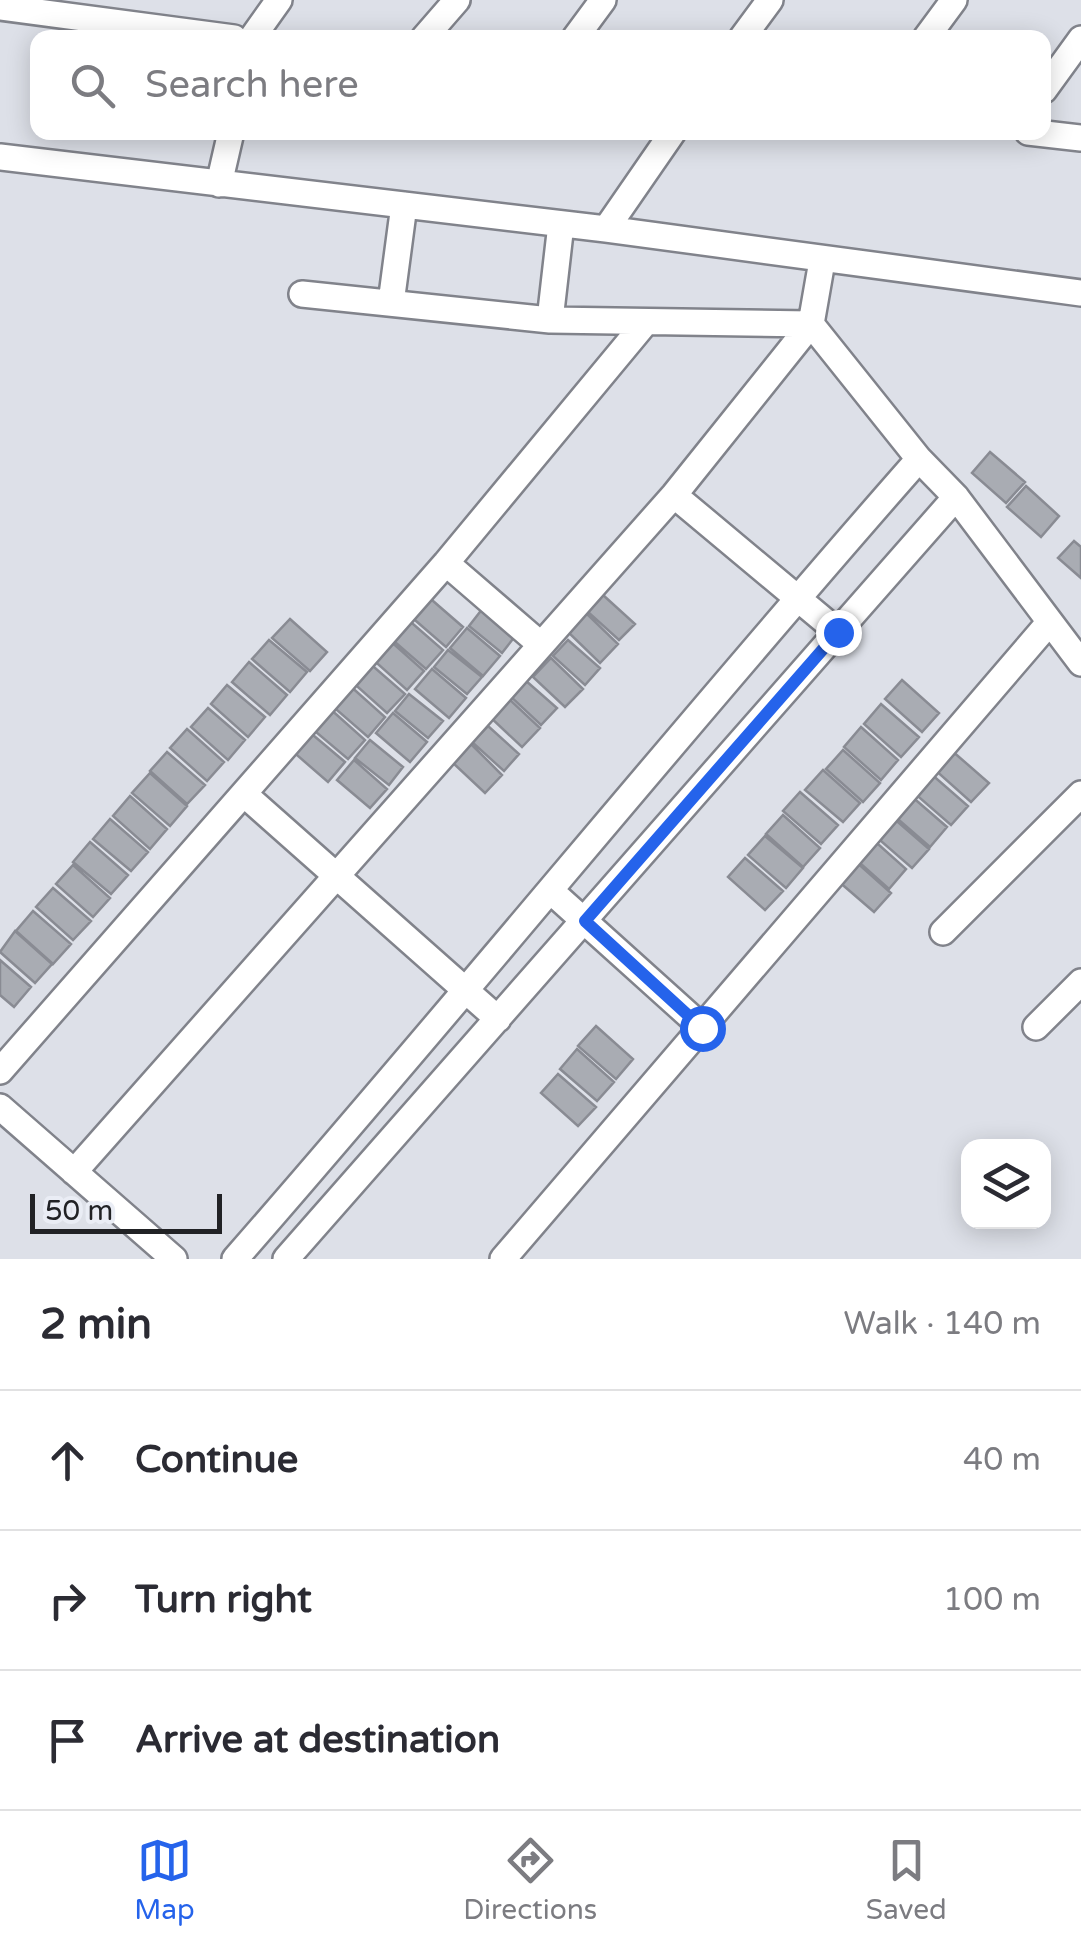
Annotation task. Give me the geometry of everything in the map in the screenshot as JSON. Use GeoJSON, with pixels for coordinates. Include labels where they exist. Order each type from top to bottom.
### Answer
{"type":"FeatureCollection","features":[{"type":"Feature","properties":{"kind":"street"},"geometry":{"type":"LineString","coordinates":[[258,30],[279,0]]}},
{"type":"Feature","properties":{"kind":"street"},"geometry":{"type":"LineString","coordinates":[[431,30],[457,0]]}},
{"type":"Feature","properties":{"kind":"street"},"geometry":{"type":"LineString","coordinates":[[581,30],[603,0]]}},
{"type":"Feature","properties":{"kind":"street"},"geometry":{"type":"LineString","coordinates":[[748,30],[770,0]]}},
{"type":"Feature","properties":{"kind":"street"},"geometry":{"type":"LineString","coordinates":[[932,30],[954,0]]}},
{"type":"Feature","properties":{"kind":"street"},"geometry":{"type":"LineString","coordinates":[[0,6],[80,9],[192,30]]}},
{"type":"Feature","properties":{"kind":"street"},"geometry":{"type":"LineString","coordinates":[[1051,80],[1081,39]]}},
{"type":"Feature","properties":{"kind":"street"},"geometry":{"type":"LineString","coordinates":[[1051,135],[1081,138]]}},
{"type":"Feature","properties":{"kind":"street"},"geometry":{"type":"LineString","coordinates":[[220,184],[229,140]]}},
{"type":"Feature","properties":{"kind":"street"},"geometry":{"type":"LineString","coordinates":[[0,157],[220,184],[400,228],[558,246],[606,229],[667,140]]}},
{"type":"Feature","properties":{"kind":"street"},"geometry":{"type":"LineString","coordinates":[[391,303],[400,228]]}},
{"type":"Feature","properties":{"kind":"street"},"geometry":{"type":"LineString","coordinates":[[606,229],[817,291],[919,459],[956,497],[1081,663]]}},
{"type":"Feature","properties":{"kind":"street"},"geometry":{"type":"LineString","coordinates":[[550,320],[558,246]]}},
{"type":"Feature","properties":{"kind":"street"},"geometry":{"type":"LineString","coordinates":[[74,1172],[674,495],[817,291]]}},
{"type":"Feature","properties":{"kind":"street"},"geometry":{"type":"LineString","coordinates":[[302,294],[550,320],[645,323],[817,291],[1081,293]]}},
{"type":"Feature","properties":{"kind":"street"},"geometry":{"type":"LineString","coordinates":[[0,1071],[446,563],[645,323]]}},
{"type":"Feature","properties":{"kind":"street"},"geometry":{"type":"LineString","coordinates":[[235,1259],[470,991],[797,598],[919,459]]}},
{"type":"Feature","properties":{"kind":"street"},"geometry":{"type":"LineString","coordinates":[[674,495],[838,632]]}},
{"type":"Feature","properties":{"kind":"street"},"geometry":{"type":"LineString","coordinates":[[286,1259],[956,497]]}},
{"type":"Feature","properties":{"kind":"street"},"geometry":{"type":"LineString","coordinates":[[446,563],[540,644]]}},
{"type":"Feature","properties":{"kind":"street"},"geometry":{"type":"LineString","coordinates":[[503,1259],[1048,624]]}},
{"type":"Feature","properties":{"kind":"street"},"geometry":{"type":"LineString","coordinates":[[244,794],[498,1019]]}},
{"type":"Feature","properties":{"kind":"street"},"geometry":{"type":"LineString","coordinates":[[943,932],[1081,794]]}},
{"type":"Feature","properties":{"kind":"street"},"geometry":{"type":"LineString","coordinates":[[552,892],[702,1028]]}},
{"type":"Feature","properties":{"kind":"street"},"geometry":{"type":"LineString","coordinates":[[1036,1027],[1081,982]]}},
{"type":"Feature","properties":{"kind":"street"},"geometry":{"type":"LineString","coordinates":[[0,1107],[174,1259]]}},
{"type":"Feature","properties":{"kind":"building"},"geometry":{"type":"Polygon","coordinates":[[[990,452],[1025,482],[1006,503],[972,473],[990,452]]]}},
{"type":"Feature","properties":{"kind":"building"},"geometry":{"type":"Polygon","coordinates":[[[1026,486],[1059,516],[1041,537],[1007,507],[1026,486]]]}},
{"type":"Feature","properties":{"kind":"building"},"geometry":{"type":"Polygon","coordinates":[[[1074,541],[1081,547],[1081,578],[1058,558],[1074,541]]]}},
{"type":"Feature","properties":{"kind":"building"},"geometry":{"type":"Polygon","coordinates":[[[425,594],[463,627],[446,647],[408,614],[425,594]]]}},
{"type":"Feature","properties":{"kind":"building"},"geometry":{"type":"Polygon","coordinates":[[[603,595],[635,624],[619,640],[588,612],[603,595]]]}},
{"type":"Feature","properties":{"kind":"building"},"geometry":{"type":"Polygon","coordinates":[[[483,608],[516,635],[502,653],[469,626],[483,608]]]}},
{"type":"Feature","properties":{"kind":"building"},"geometry":{"type":"Polygon","coordinates":[[[586,613],[618,644],[600,663],[568,632],[586,613]]]}},
{"type":"Feature","properties":{"kind":"building"},"geometry":{"type":"Polygon","coordinates":[[[405,617],[443,650],[426,669],[388,636],[405,617]]]}},
{"type":"Feature","properties":{"kind":"building"},"geometry":{"type":"Polygon","coordinates":[[[290,619],[327,652],[310,671],[272,638],[290,619]]]}},
{"type":"Feature","properties":{"kind":"building"},"geometry":{"type":"Polygon","coordinates":[[[467,628],[500,656],[483,676],[450,648],[467,628]]]}},
{"type":"Feature","properties":{"kind":"building"},"geometry":{"type":"Polygon","coordinates":[[[387,638],[424,671],[407,690],[370,657],[387,638]]]}},
{"type":"Feature","properties":{"kind":"building"},"geometry":{"type":"Polygon","coordinates":[[[269,640],[307,672],[290,692],[252,659],[269,640]]]}},
{"type":"Feature","properties":{"kind":"building"},"geometry":{"type":"Polygon","coordinates":[[[568,640],[600,668],[585,685],[553,656],[568,640]]]}},
{"type":"Feature","properties":{"kind":"building"},"geometry":{"type":"Polygon","coordinates":[[[448,650],[482,677],[467,694],[434,667],[448,650]]]}},
{"type":"Feature","properties":{"kind":"building"},"geometry":{"type":"Polygon","coordinates":[[[551,658],[583,689],[565,707],[533,677],[551,658]]]}},
{"type":"Feature","properties":{"kind":"building"},"geometry":{"type":"Polygon","coordinates":[[[367,661],[405,694],[387,713],[350,680],[367,661]]]}},
{"type":"Feature","properties":{"kind":"building"},"geometry":{"type":"Polygon","coordinates":[[[249,662],[287,695],[270,715],[232,682],[249,662]]]}},
{"type":"Feature","properties":{"kind":"building"},"geometry":{"type":"Polygon","coordinates":[[[432,669],[466,698],[449,718],[415,689],[432,669]]]}},
{"type":"Feature","properties":{"kind":"building"},"geometry":{"type":"Polygon","coordinates":[[[525,680],[557,708],[541,725],[510,696],[525,680]]]}},
{"type":"Feature","properties":{"kind":"building"},"geometry":{"type":"Polygon","coordinates":[[[902,680],[939,713],[922,732],[885,699],[902,680]]]}},
{"type":"Feature","properties":{"kind":"building"},"geometry":{"type":"Polygon","coordinates":[[[348,684],[385,717],[368,737],[330,704],[348,684]]]}},
{"type":"Feature","properties":{"kind":"building"},"geometry":{"type":"Polygon","coordinates":[[[227,685],[265,717],[248,737],[211,704],[227,685]]]}},
{"type":"Feature","properties":{"kind":"building"},"geometry":{"type":"Polygon","coordinates":[[[409,694],[443,721],[428,738],[395,711],[409,694]]]}},
{"type":"Feature","properties":{"kind":"building"},"geometry":{"type":"Polygon","coordinates":[[[508,698],[540,728],[522,747],[490,717],[508,698]]]}},
{"type":"Feature","properties":{"kind":"building"},"geometry":{"type":"Polygon","coordinates":[[[881,704],[919,737],[901,757],[864,724],[881,704]]]}},
{"type":"Feature","properties":{"kind":"building"},"geometry":{"type":"Polygon","coordinates":[[[328,707],[365,740],[348,759],[310,727],[328,707]]]}},
{"type":"Feature","properties":{"kind":"building"},"geometry":{"type":"Polygon","coordinates":[[[208,708],[245,740],[228,760],[191,727],[208,708]]]}},
{"type":"Feature","properties":{"kind":"building"},"geometry":{"type":"Polygon","coordinates":[[[393,713],[427,742],[410,762],[376,733],[393,713]]]}},
{"type":"Feature","properties":{"kind":"building"},"geometry":{"type":"Polygon","coordinates":[[[488,726],[519,754],[504,771],[472,742],[488,726]]]}},
{"type":"Feature","properties":{"kind":"building"},"geometry":{"type":"Polygon","coordinates":[[[861,727],[898,760],[881,780],[844,747],[861,727]]]}},
{"type":"Feature","properties":{"kind":"building"},"geometry":{"type":"Polygon","coordinates":[[[187,729],[224,762],[207,781],[170,748],[187,729]]]}},
{"type":"Feature","properties":{"kind":"building"},"geometry":{"type":"Polygon","coordinates":[[[307,730],[345,762],[328,782],[290,749],[307,730]]]}},
{"type":"Feature","properties":{"kind":"building"},"geometry":{"type":"Polygon","coordinates":[[[370,740],[403,767],[389,785],[355,758],[370,740]]]}},
{"type":"Feature","properties":{"kind":"building"},"geometry":{"type":"Polygon","coordinates":[[[471,744],[502,775],[485,793],[453,763],[471,744]]]}},
{"type":"Feature","properties":{"kind":"building"},"geometry":{"type":"Polygon","coordinates":[[[843,750],[880,783],[863,802],[826,769],[843,750]]]}},
{"type":"Feature","properties":{"kind":"building"},"geometry":{"type":"Polygon","coordinates":[[[951,750],[989,783],[971,802],[934,769],[951,750]]]}},
{"type":"Feature","properties":{"kind":"building"},"geometry":{"type":"Polygon","coordinates":[[[167,752],[205,785],[187,804],[150,771],[167,752]]]}},
{"type":"Feature","properties":{"kind":"building"},"geometry":{"type":"Polygon","coordinates":[[[354,760],[387,789],[370,808],[337,780],[354,760]]]}},
{"type":"Feature","properties":{"kind":"building"},"geometry":{"type":"Polygon","coordinates":[[[823,770],[860,803],[843,822],[805,790],[823,770]]]}},
{"type":"Feature","properties":{"kind":"building"},"geometry":{"type":"Polygon","coordinates":[[[150,773],[187,806],[170,826],[132,793],[150,773]]]}},
{"type":"Feature","properties":{"kind":"building"},"geometry":{"type":"Polygon","coordinates":[[[930,773],[968,806],[951,825],[913,792],[930,773]]]}},
{"type":"Feature","properties":{"kind":"building"},"geometry":{"type":"Polygon","coordinates":[[[800,792],[838,825],[821,844],[783,811],[800,792]]]}},
{"type":"Feature","properties":{"kind":"building"},"geometry":{"type":"Polygon","coordinates":[[[910,795],[947,827],[930,847],[892,814],[910,795]]]}},
{"type":"Feature","properties":{"kind":"building"},"geometry":{"type":"Polygon","coordinates":[[[130,796],[167,829],[150,849],[113,816],[130,796]]]}},
{"type":"Feature","properties":{"kind":"building"},"geometry":{"type":"Polygon","coordinates":[[[783,815],[820,848],[803,867],[766,834],[783,815]]]}},
{"type":"Feature","properties":{"kind":"building"},"geometry":{"type":"Polygon","coordinates":[[[891,816],[929,849],[912,868],[874,835],[891,816]]]}},
{"type":"Feature","properties":{"kind":"building"},"geometry":{"type":"Polygon","coordinates":[[[110,819],[148,852],[131,871],[93,839],[110,819]]]}},
{"type":"Feature","properties":{"kind":"building"},"geometry":{"type":"Polygon","coordinates":[[[765,836],[803,868],[786,888],[748,855],[765,836]]]}},
{"type":"Feature","properties":{"kind":"building"},"geometry":{"type":"Polygon","coordinates":[[[869,836],[906,869],[889,889],[852,856],[869,836]]]}},
{"type":"Feature","properties":{"kind":"building"},"geometry":{"type":"Polygon","coordinates":[[[90,842],[128,875],[111,894],[73,862],[90,842]]]}},
{"type":"Feature","properties":{"kind":"building"},"geometry":{"type":"Polygon","coordinates":[[[745,858],[783,891],[765,910],[728,877],[745,858]]]}},
{"type":"Feature","properties":{"kind":"building"},"geometry":{"type":"Polygon","coordinates":[[[854,860],[891,893],[874,912],[837,880],[854,860]]]}},
{"type":"Feature","properties":{"kind":"building"},"geometry":{"type":"Polygon","coordinates":[[[73,865],[110,898],[93,917],[56,884],[73,865]]]}},
{"type":"Feature","properties":{"kind":"building"},"geometry":{"type":"Polygon","coordinates":[[[53,888],[91,921],[73,940],[36,907],[53,888]]]}},
{"type":"Feature","properties":{"kind":"building"},"geometry":{"type":"Polygon","coordinates":[[[33,911],[71,944],[53,964],[16,931],[33,911]]]}},
{"type":"Feature","properties":{"kind":"building"},"geometry":{"type":"Polygon","coordinates":[[[15,931],[52,964],[35,983],[0,952],[15,931]]]}},
{"type":"Feature","properties":{"kind":"building"},"geometry":{"type":"Polygon","coordinates":[[[0,960],[31,987],[14,1007],[0,995],[0,960]]]}},
{"type":"Feature","properties":{"kind":"building"},"geometry":{"type":"Polygon","coordinates":[[[596,1026],[633,1059],[616,1079],[578,1046],[596,1026]]]}},
{"type":"Feature","properties":{"kind":"building"},"geometry":{"type":"Polygon","coordinates":[[[577,1049],[614,1082],[597,1101],[560,1069],[577,1049]]]}},
{"type":"Feature","properties":{"kind":"building"},"geometry":{"type":"Polygon","coordinates":[[[558,1074],[596,1107],[578,1126],[541,1093],[558,1074]]]}},
{"type":"Feature","properties":{"kind":"route"},"geometry":{"type":"LineString","coordinates":[[702,1028],[585,921],[838,632]]}}]}
